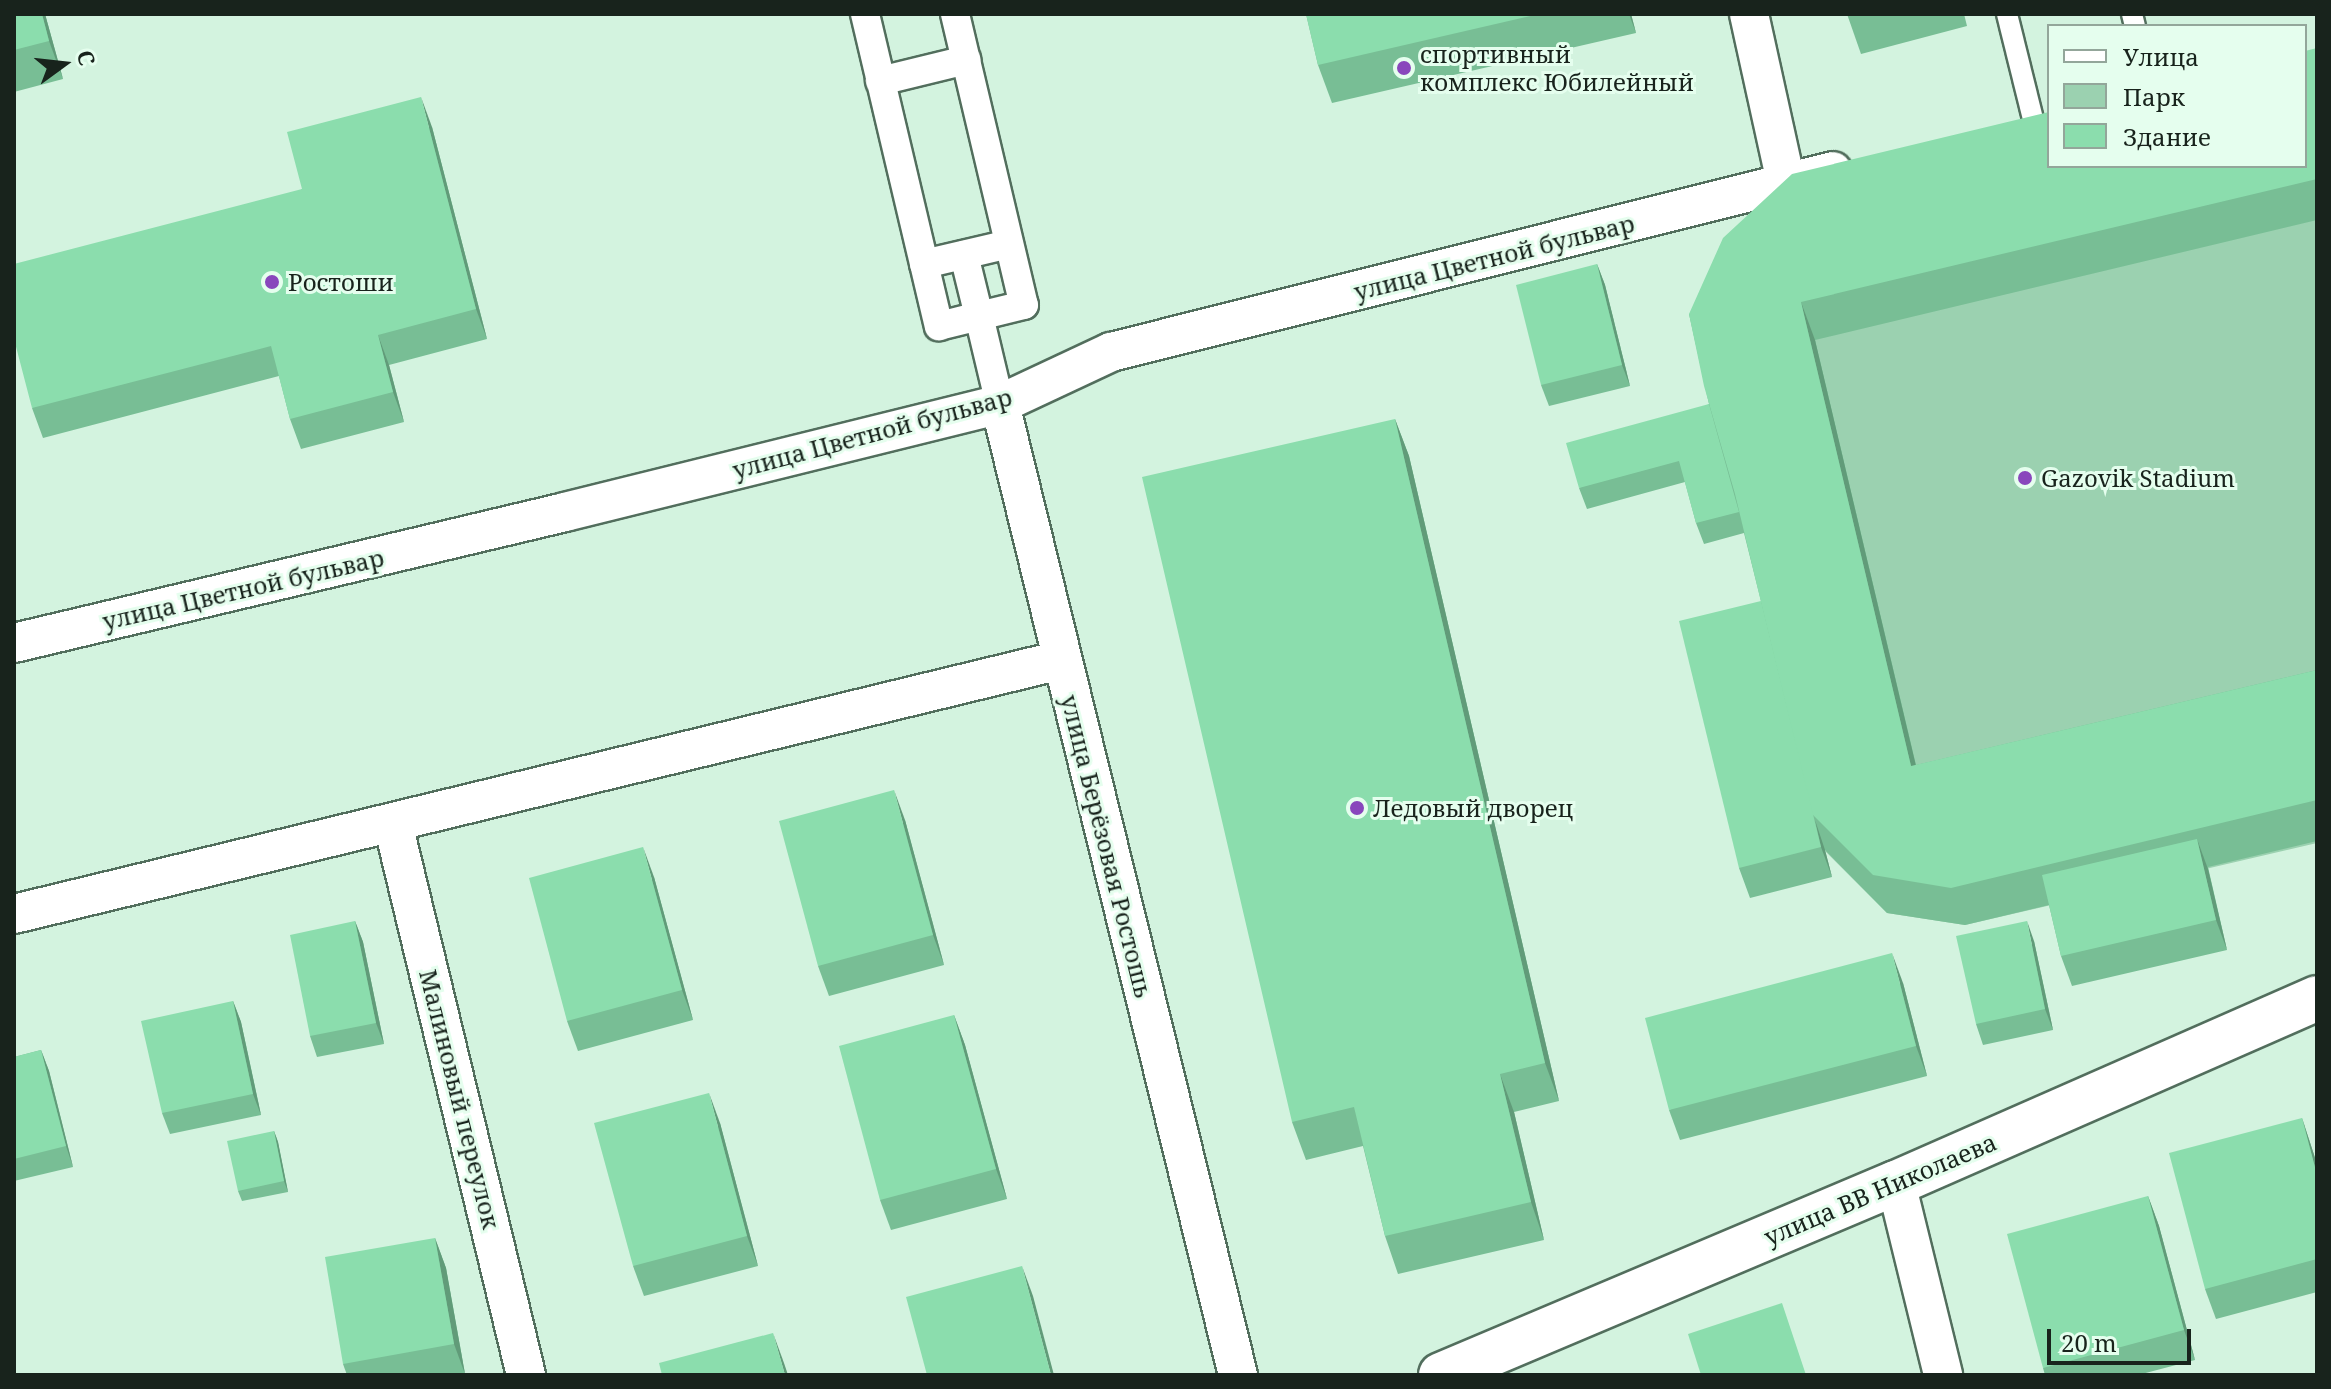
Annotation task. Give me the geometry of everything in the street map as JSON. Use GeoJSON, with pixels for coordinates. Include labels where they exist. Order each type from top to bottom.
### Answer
{"type":"FeatureCollection","features":[{"type":"Feature","properties":{"kind":"street"},"geometry":{"type":"LineString","coordinates":[[865,14],[939,326],[1024,305],[955,14]]}},
{"type":"Feature","properties":{"kind":"street"},"geometry":{"type":"LineString","coordinates":[[1749,14],[1786,182]]}},
{"type":"Feature","properties":{"kind":"street"},"geometry":{"type":"LineString","coordinates":[[880,81],[966,60]]}},
{"type":"Feature","properties":{"kind":"street","name":"улица Цветной бульвар"},"geometry":{"type":"LineString","coordinates":[[14,643],[565,512],[1000,404],[1111,352],[1863,164]]}},
{"type":"Feature","properties":{"kind":"street"},"geometry":{"type":"LineString","coordinates":[[924,264],[1009,244]]}},
{"type":"Feature","properties":{"kind":"street","name":"улица Берёзовая Ростошь"},"geometry":{"type":"LineString","coordinates":[[964,255],[1238,1375]]}},
{"type":"Feature","properties":{"kind":"street"},"geometry":{"type":"LineString","coordinates":[[14,914],[1061,660]]}},
{"type":"Feature","properties":{"kind":"street","name":"Малиновый переулок"},"geometry":{"type":"LineString","coordinates":[[393,824],[526,1375]]}},
{"type":"Feature","properties":{"kind":"street","name":"улица ВВ Николаева"},"geometry":{"type":"LineString","coordinates":[[1441,1375],[1896,1183],[2317,998]]}},
{"type":"Feature","properties":{"kind":"street"},"geometry":{"type":"LineString","coordinates":[[1896,1183],[1943,1375]]}},
{"type":"Feature","properties":{"kind":"lane"},"geometry":{"type":"LineString","coordinates":[[2007,14],[2029,124]]}},
{"type":"Feature","properties":{"kind":"green space","name":"Gazovik Stadium"},"geometry":{"type":"Polygon","coordinates":[[[2317,89],[2317,843],[1965,925],[1887,913],[1826,852],[1772,631],[1737,275],[2047,167],[2307,168],[2317,89]]]}},
{"type":"Feature","properties":{"kind":"building"},"geometry":{"type":"Polygon","coordinates":[[[14,14],[42,14],[49,41],[14,50],[14,14]]]}},
{"type":"Feature","properties":{"kind":"building"},"geometry":{"type":"Polygon","coordinates":[[[1306,14],[1539,14],[1318,65],[1306,14]]]}},
{"type":"Feature","properties":{"kind":"building"},"geometry":{"type":"Polygon","coordinates":[[[2317,48],[2317,179],[1801,302],[1911,766],[2317,670],[2317,800],[1951,888],[1873,875],[1812,814],[1735,494],[1704,386],[1689,314],[1723,238],[1792,174],[2047,112],[2047,168],[2307,168],[2307,50],[2317,48]]]}},
{"type":"Feature","properties":{"kind":"building","name":"Ростоши"},"geometry":{"type":"Polygon","coordinates":[[[421,97],[476,309],[378,335],[393,392],[290,419],[271,346],[32,408],[14,339],[14,264],[302,189],[287,132],[421,97]]]}},
{"type":"Feature","properties":{"kind":"building"},"geometry":{"type":"Polygon","coordinates":[[[1597,264],[1622,365],[1541,385],[1516,285],[1597,264]]]}},
{"type":"Feature","properties":{"kind":"building"},"geometry":{"type":"Polygon","coordinates":[[[1709,404],[1739,512],[1696,523],[1679,461],[1579,488],[1566,443],[1709,404]]]}},
{"type":"Feature","properties":{"kind":"building","name":"Ледовый дворец"},"geometry":{"type":"Polygon","coordinates":[[[1395,419],[1545,1063],[1500,1074],[1531,1202],[1385,1236],[1354,1107],[1292,1122],[1142,477],[1395,419]]]}},
{"type":"Feature","properties":{"kind":"building"},"geometry":{"type":"Polygon","coordinates":[[[1761,601],[1821,847],[1739,868],[1679,621],[1761,601]]]}},
{"type":"Feature","properties":{"kind":"building"},"geometry":{"type":"Polygon","coordinates":[[[894,790],[933,935],[818,966],[779,821],[894,790]]]}},
{"type":"Feature","properties":{"kind":"building"},"geometry":{"type":"Polygon","coordinates":[[[2197,839],[2216,920],[2061,956],[2042,875],[2197,839]]]}},
{"type":"Feature","properties":{"kind":"building"},"geometry":{"type":"Polygon","coordinates":[[[643,847],[682,990],[567,1021],[529,878],[643,847]]]}},
{"type":"Feature","properties":{"kind":"building"},"geometry":{"type":"Polygon","coordinates":[[[355,921],[376,1023],[310,1036],[290,935],[355,921]]]}},
{"type":"Feature","properties":{"kind":"building"},"geometry":{"type":"Polygon","coordinates":[[[2027,921],[2045,1009],[1976,1024],[1956,936],[2027,921]]]}},
{"type":"Feature","properties":{"kind":"building"},"geometry":{"type":"Polygon","coordinates":[[[1892,953],[1916,1046],[1669,1110],[1645,1018],[1892,953]]]}},
{"type":"Feature","properties":{"kind":"building"},"geometry":{"type":"Polygon","coordinates":[[[233,1001],[253,1094],[162,1113],[141,1021],[233,1001]]]}},
{"type":"Feature","properties":{"kind":"building"},"geometry":{"type":"Polygon","coordinates":[[[954,1015],[996,1169],[880,1200],[839,1046],[954,1015]]]}},
{"type":"Feature","properties":{"kind":"building"},"geometry":{"type":"Polygon","coordinates":[[[41,1050],[66,1146],[14,1159],[14,1057],[41,1050]]]}},
{"type":"Feature","properties":{"kind":"building"},"geometry":{"type":"Polygon","coordinates":[[[709,1093],[747,1236],[633,1266],[594,1123],[709,1093]]]}},
{"type":"Feature","properties":{"kind":"building"},"geometry":{"type":"Polygon","coordinates":[[[2302,1118],[2317,1175],[2317,1259],[2205,1289],[2169,1153],[2302,1118]]]}},
{"type":"Feature","properties":{"kind":"building"},"geometry":{"type":"Polygon","coordinates":[[[274,1131],[284,1181],[238,1191],[227,1141],[274,1131]]]}},
{"type":"Feature","properties":{"kind":"building"},"geometry":{"type":"Polygon","coordinates":[[[2148,1196],[2184,1330],[2043,1368],[2007,1234],[2148,1196]]]}},
{"type":"Feature","properties":{"kind":"building"},"geometry":{"type":"Polygon","coordinates":[[[435,1238],[454,1344],[343,1364],[325,1257],[435,1238]]]}},
{"type":"Feature","properties":{"kind":"building"},"geometry":{"type":"Polygon","coordinates":[[[1022,1266],[1051,1375],[927,1375],[906,1297],[1022,1266]]]}},
{"type":"Feature","properties":{"kind":"building"},"geometry":{"type":"Polygon","coordinates":[[[1782,1303],[1806,1375],[1701,1375],[1688,1334],[1782,1303]]]}},
{"type":"Feature","properties":{"kind":"building"},"geometry":{"type":"Polygon","coordinates":[[[773,1333],[785,1375],[662,1375],[659,1363],[773,1333]]]}},
{"type":"Feature","properties":{"kind":"place","name":"спортивный комплекс Юбилейный"},"geometry":{"type":"Point","coordinates":[1404,68]}},
{"type":"Feature","properties":{"kind":"place","name":"Ростоши"},"geometry":{"type":"Point","coordinates":[272,282]}},
{"type":"Feature","properties":{"kind":"place","name":"Gazovik Stadium"},"geometry":{"type":"Point","coordinates":[2025,478]}},
{"type":"Feature","properties":{"kind":"place","name":"Ледовый дворец"},"geometry":{"type":"Point","coordinates":[1357,808]}}]}
